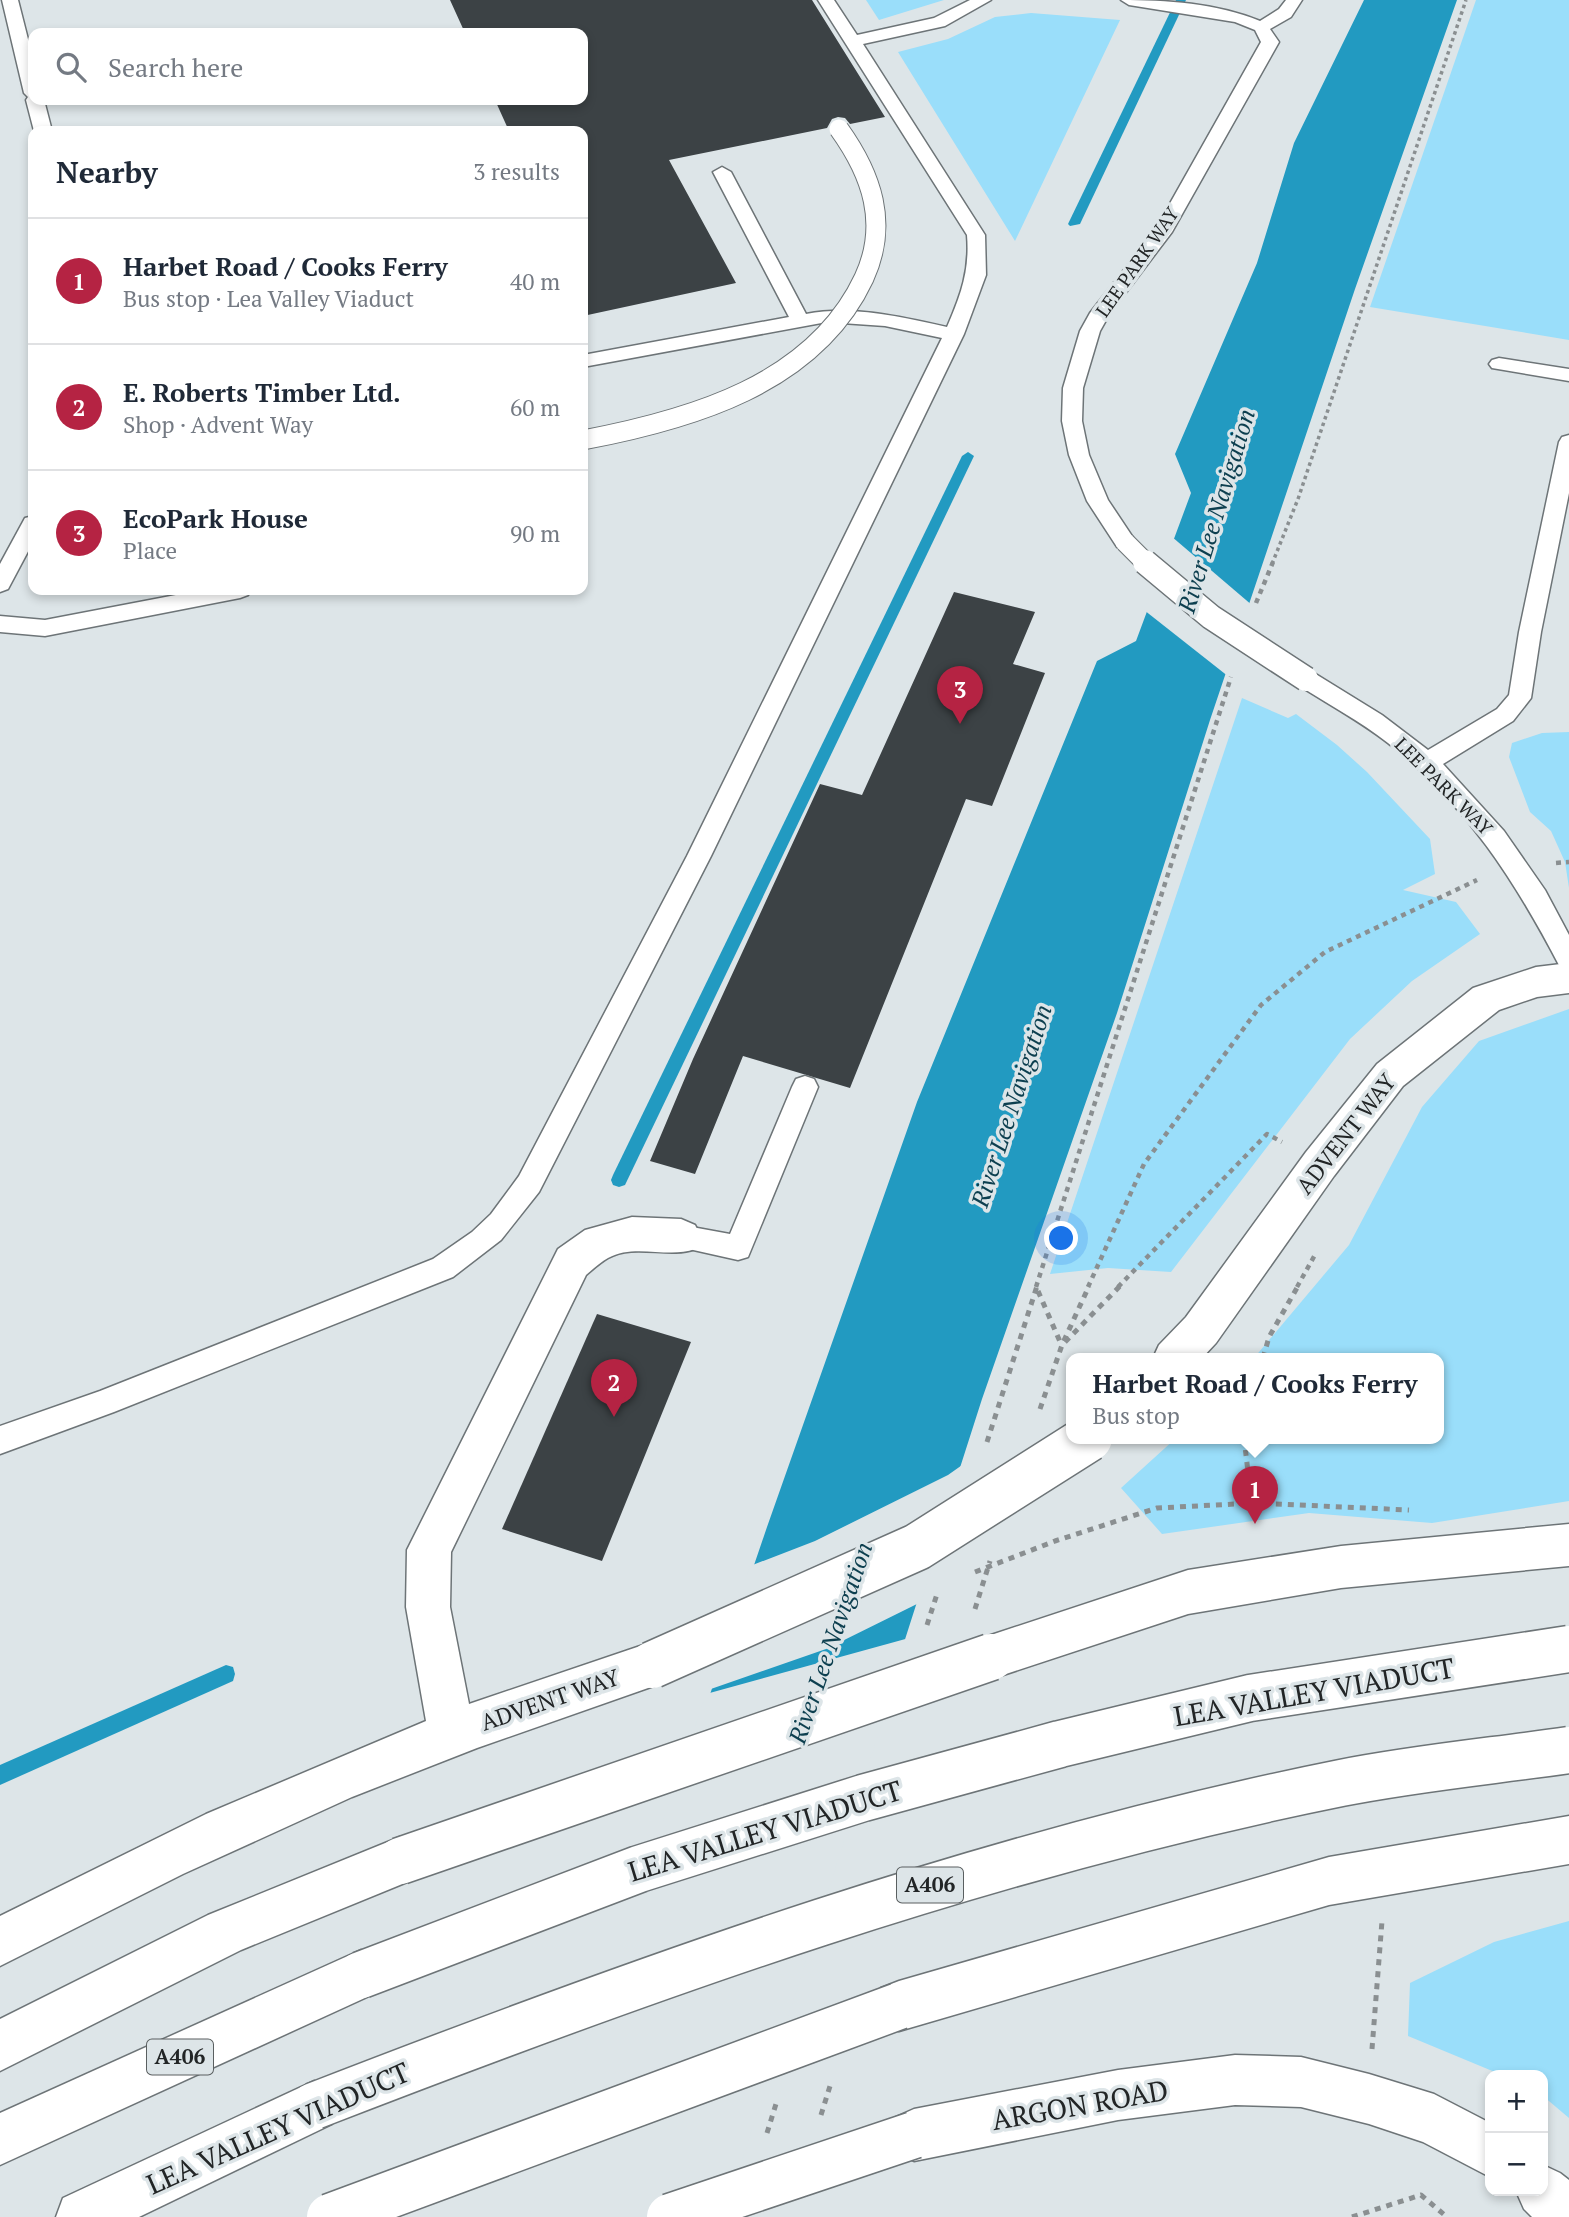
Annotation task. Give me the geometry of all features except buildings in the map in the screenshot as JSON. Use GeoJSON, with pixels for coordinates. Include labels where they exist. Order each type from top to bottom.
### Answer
{"type":"FeatureCollection","features":[{"type":"Feature","properties":{"kind":"main road","name":"ADVENT WAY"},"geometry":{"type":"LineString","coordinates":[[1179,1353],[1201,1329],[1320,1164],[1390,1074],[1486,999],[1536,982],[1569,978]]}},
{"type":"Feature","properties":{"kind":"main road"},"geometry":{"type":"LineString","coordinates":[[452,1734],[428,1606],[429,1550],[572,1262],[599,1242],[632,1234],[681,1237]]}},
{"type":"Feature","properties":{"kind":"main road","name":"ADVENT WAY"},"geometry":{"type":"LineString","coordinates":[[0,1942],[169,1854],[452,1734],[652,1665],[917,1546],[1079,1444]]}},
{"type":"Feature","properties":{"kind":"main road"},"geometry":{"type":"LineString","coordinates":[[0,2046],[225,1932],[400,1861],[991,1657],[1188,1592],[1341,1567],[1569,1545]]}},
{"type":"Feature","properties":{"kind":"main road","name":"LEA VALLEY VIADUCT"},"geometry":{"type":"LineString","coordinates":[[0,2139],[360,1975],[639,1869],[863,1798],[1060,1744],[1250,1698],[1569,1649]]}},
{"type":"Feature","properties":{"kind":"main road","name":"LEA VALLEY VIADUCT"},"geometry":{"type":"LineString","coordinates":[[82,2217],[314,2106],[674,1969],[913,1890],[1101,1838],[1342,1783],[1569,1750]]}},
{"type":"Feature","properties":{"kind":"main road"},"geometry":{"type":"LineString","coordinates":[[330,2217],[899,2006],[1329,1881],[1569,1840]]}},
{"type":"Feature","properties":{"kind":"main road","name":"ARGON ROAD"},"geometry":{"type":"LineString","coordinates":[[670,2217],[915,2135],[1118,2095],[1235,2080],[1301,2082],[1369,2099],[1434,2120],[1485,2148]]}},
{"type":"Feature","properties":{"kind":"main road"},"geometry":{"type":"LineString","coordinates":[[1547,2196],[1569,2216]]}},
{"type":"Feature","properties":{"kind":"lane"},"geometry":{"type":"LineString","coordinates":[[10,0],[28,73]]}},
{"type":"Feature","properties":{"kind":"lane"},"geometry":{"type":"LineString","coordinates":[[0,1440],[104,1403],[443,1268],[475,1247],[505,1220],[528,1184],[699,856],[954,334],[978,277],[976,235],[826,0]]}},
{"type":"Feature","properties":{"kind":"lane"},"geometry":{"type":"LineString","coordinates":[[853,41],[939,22],[983,0]]}},
{"type":"Feature","properties":{"kind":"lane"},"geometry":{"type":"LineString","coordinates":[[1129,0],[1239,18],[1261,27],[1285,13],[1294,0]]}},
{"type":"Feature","properties":{"kind":"lane","name":"LEE PARK WAY"},"geometry":{"type":"LineString","coordinates":[[1261,27],[1269,46],[1163,232],[1100,313],[1090,331],[1073,388],[1072,421],[1079,455],[1098,501],[1125,542],[1200,612],[1248,646],[1306,679],[1395,736],[1464,800],[1518,867],[1544,908],[1569,960]]}},
{"type":"Feature","properties":{"kind":"lane"},"geometry":{"type":"LineString","coordinates":[[36,105],[42,126]]}},
{"type":"Feature","properties":{"kind":"lane"},"geometry":{"type":"LineString","coordinates":[[588,439],[674,420],[752,389],[807,354],[832,331],[852,306],[867,276],[877,233],[873,193],[860,159],[839,129]]}},
{"type":"Feature","properties":{"kind":"lane"},"geometry":{"type":"LineString","coordinates":[[722,172],[800,320]]}},
{"type":"Feature","properties":{"kind":"lane"},"geometry":{"type":"LineString","coordinates":[[588,360],[800,320],[852,316],[954,334]]}},
{"type":"Feature","properties":{"kind":"lane"},"geometry":{"type":"LineString","coordinates":[[1499,364],[1569,375]]}},
{"type":"Feature","properties":{"kind":"lane"},"geometry":{"type":"LineString","coordinates":[[1425,763],[1506,715],[1520,698],[1530,632],[1569,442]]}},
{"type":"Feature","properties":{"kind":"lane"},"geometry":{"type":"LineString","coordinates":[[0,584],[27,547]]}},
{"type":"Feature","properties":{"kind":"lane"},"geometry":{"type":"LineString","coordinates":[[0,624],[45,628],[214,595]]}},
{"type":"Feature","properties":{"kind":"lane"},"geometry":{"type":"LineString","coordinates":[[681,1237],[737,1248],[806,1087]]}},
{"type":"Feature","properties":{"kind":"path"},"geometry":{"type":"LineString","coordinates":[[1558,863],[1569,862]]}},
{"type":"Feature","properties":{"kind":"path"},"geometry":{"type":"LineString","coordinates":[[1062,1345],[1144,1164],[1261,1005],[1325,952],[1468,883]]}},
{"type":"Feature","properties":{"kind":"path"},"geometry":{"type":"LineString","coordinates":[[1062,1345],[1267,1134],[1291,1147]]}},
{"type":"Feature","properties":{"kind":"path"},"geometry":{"type":"LineString","coordinates":[[1264,1353],[1269,1337],[1321,1242]]}},
{"type":"Feature","properties":{"kind":"path"},"geometry":{"type":"LineString","coordinates":[[1037,1290],[1062,1345]]}},
{"type":"Feature","properties":{"kind":"path"},"geometry":{"type":"LineString","coordinates":[[1245,1444],[1250,1489],[1255,1503]]}},
{"type":"Feature","properties":{"kind":"path"},"geometry":{"type":"LineString","coordinates":[[965,1576],[1055,1541],[1157,1508],[1255,1503],[1319,1504],[1413,1511]]}},
{"type":"Feature","properties":{"kind":"path"},"geometry":{"type":"LineString","coordinates":[[1369,2099],[1385,1872]]}},
{"type":"Feature","properties":{"kind":"path"},"geometry":{"type":"LineString","coordinates":[[1352,2217],[1421,2196],[1447,2217]]}},
{"type":"Feature","properties":{"kind":"shaded area"},"geometry":{"type":"Polygon","coordinates":[[[866,0],[944,0],[879,20],[866,0]]]}},
{"type":"Feature","properties":{"kind":"shaded area"},"geometry":{"type":"Polygon","coordinates":[[[1476,0],[1569,0],[1569,340],[1370,307],[1476,0]]]}},
{"type":"Feature","properties":{"kind":"shaded area"},"geometry":{"type":"Polygon","coordinates":[[[1031,13],[1120,20],[1015,241],[898,52],[948,39],[995,17],[1031,13]]]}},
{"type":"Feature","properties":{"kind":"shaded area"},"geometry":{"type":"Polygon","coordinates":[[[1242,698],[1288,718],[1296,714],[1367,772],[1430,839],[1435,874],[1403,890],[1456,902],[1480,934],[1412,981],[1350,1039],[1171,1272],[1108,1268],[1050,1274],[1242,698]]]}},
{"type":"Feature","properties":{"kind":"shaded area"},"geometry":{"type":"Polygon","coordinates":[[[1569,732],[1569,888],[1565,862],[1551,831],[1530,812],[1509,757],[1512,743],[1542,733],[1569,732]]]}},
{"type":"Feature","properties":{"kind":"shaded area"},"geometry":{"type":"Polygon","coordinates":[[[1569,1009],[1569,1501],[1432,1523],[1309,1513],[1162,1534],[1121,1488],[1169,1444],[1444,1444],[1444,1353],[1258,1353],[1349,1245],[1422,1107],[1479,1041],[1569,1009]]]}},
{"type":"Feature","properties":{"kind":"shaded area"},"geometry":{"type":"Polygon","coordinates":[[[1569,1921],[1569,2118],[1548,2100],[1548,2070],[1490,2070],[1408,2036],[1410,1983],[1494,1942],[1569,1921]]]}},
{"type":"Feature","properties":{"kind":"water","name":"River Lee Navigation"},"geometry":{"type":"Polygon","coordinates":[[[1364,0],[1457,0],[1355,289],[1210,720],[1117,1013],[982,1399],[720,2217],[532,2217],[767,1527],[917,1102],[1097,661],[1136,641],[1191,493],[1175,454],[1257,263],[1294,143],[1364,0]]]}},
{"type":"Feature","properties":{"kind":"pier"},"geometry":{"type":"Polygon","coordinates":[[[1171,536],[1253,606],[1229,677],[1144,610],[1171,536]]]}},
{"type":"Feature","properties":{"kind":"pier"},"geometry":{"type":"Polygon","coordinates":[[[965,1463],[921,1602],[826,1649],[708,1690],[750,1566],[815,1541],[948,1475],[965,1463]]]}},
{"type":"Feature","properties":{"kind":"pier"},"geometry":{"type":"Polygon","coordinates":[[[909,1638],[724,2217],[529,2217],[706,1694],[909,1638]]]}},
{"type":"Feature","properties":{"kind":"waterway"},"geometry":{"type":"LineString","coordinates":[[1074,224],[1181,0]]}},
{"type":"Feature","properties":{"kind":"waterway"},"geometry":{"type":"LineString","coordinates":[[619,1180],[968,456]]}},
{"type":"Feature","properties":{"kind":"waterway"},"geometry":{"type":"LineString","coordinates":[[0,1775],[226,1674]]}},
{"type":"Feature","properties":{"kind":"place","name":"EcoPark House"},"geometry":{"type":"Point","coordinates":[960,724]}},
{"type":"Feature","properties":{"kind":"place","name":"E. Roberts Timber Ltd."},"geometry":{"type":"Point","coordinates":[614,1417]}},
{"type":"Feature","properties":{"kind":"place","name":"Harbet Road / Cooks Ferry"},"geometry":{"type":"Point","coordinates":[1255,1524]}}]}
